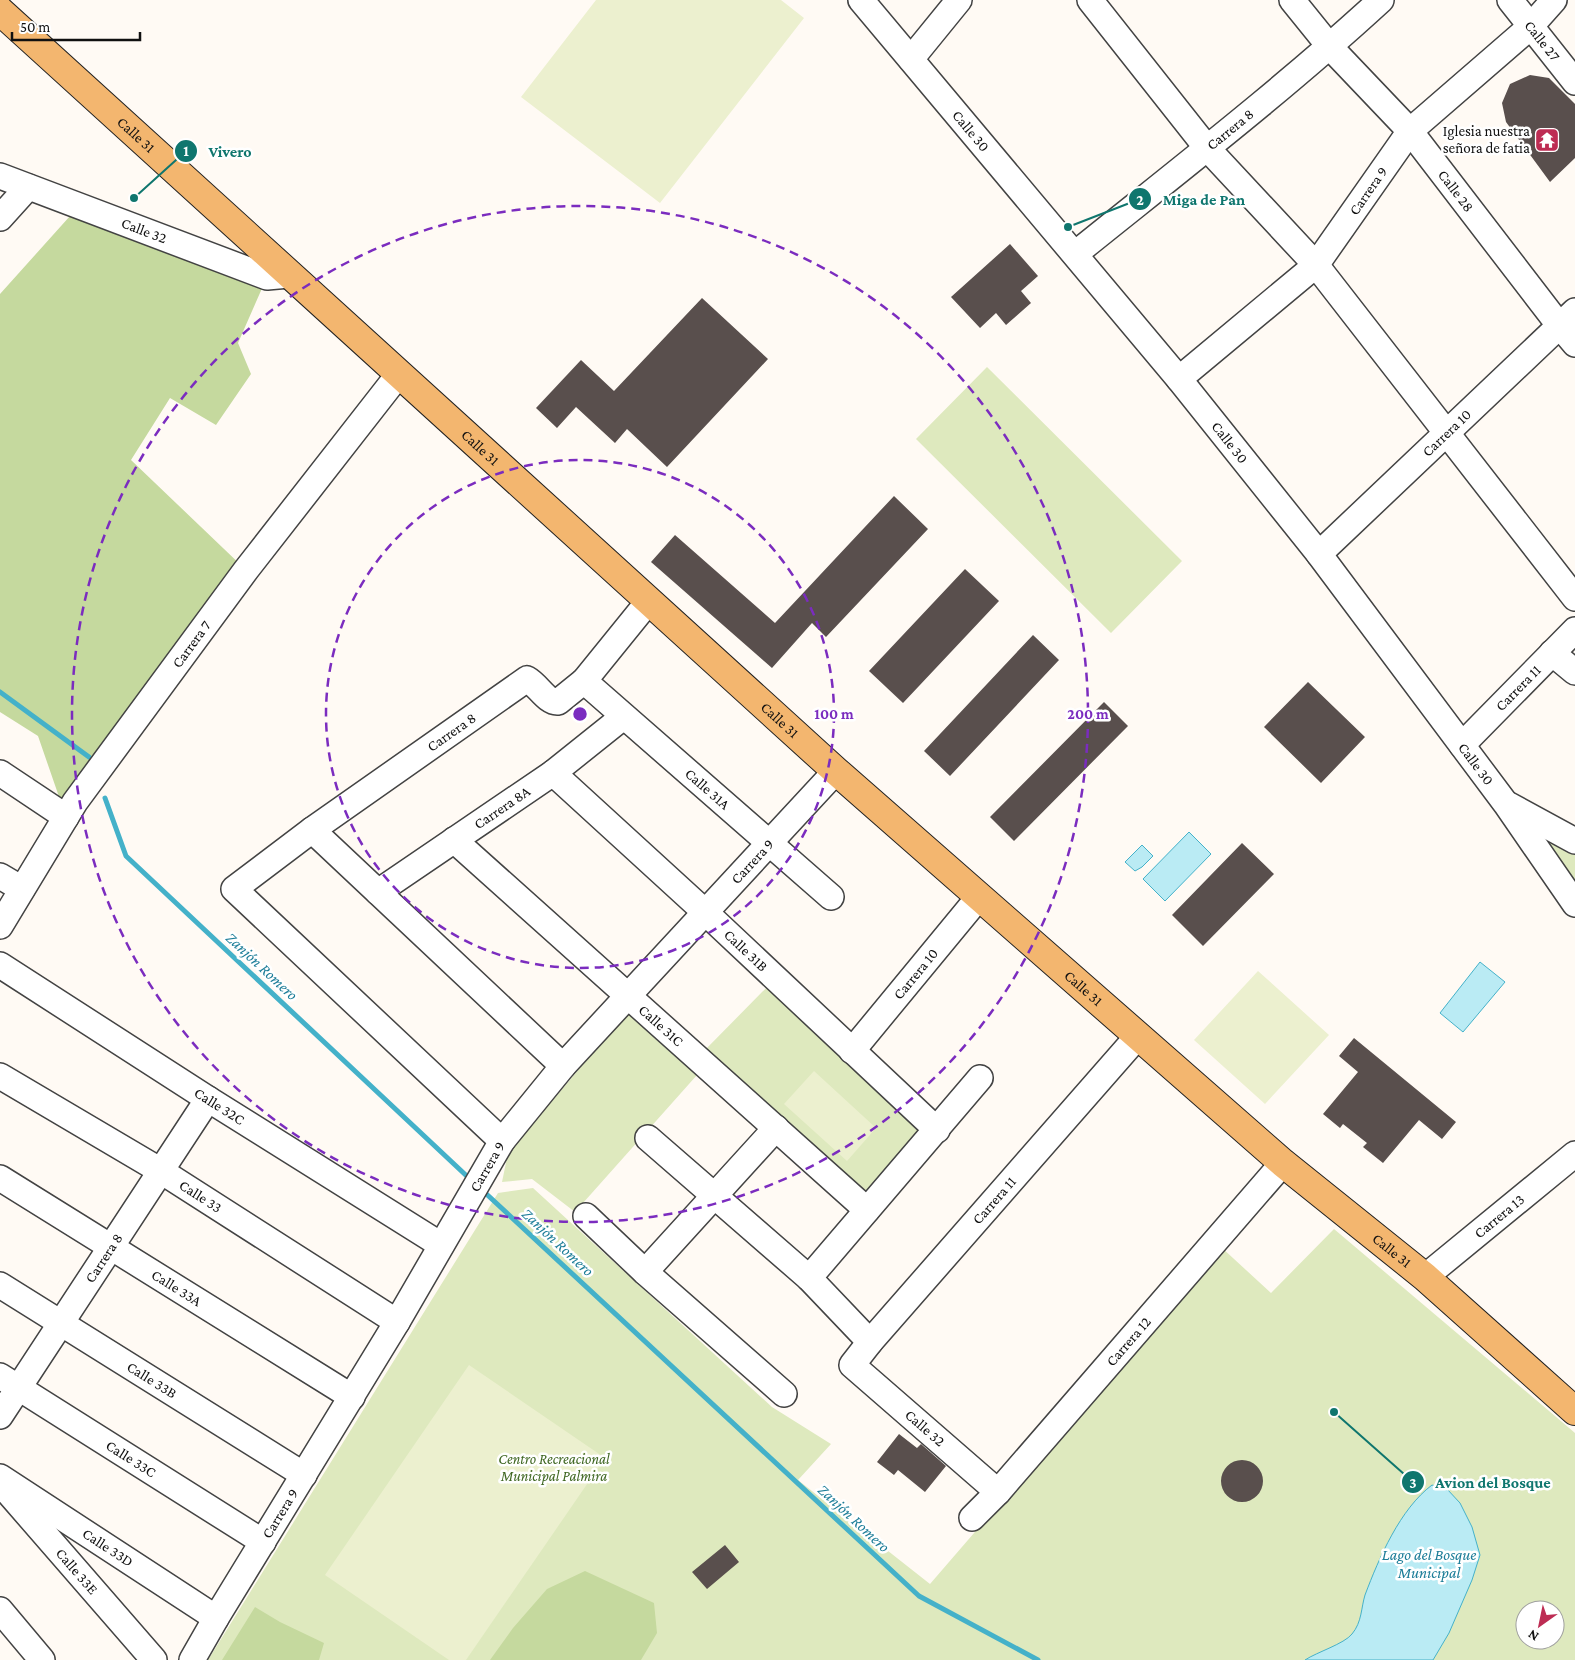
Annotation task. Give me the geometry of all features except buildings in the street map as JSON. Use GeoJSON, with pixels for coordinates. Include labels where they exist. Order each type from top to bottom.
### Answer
{"type":"FeatureCollection","features":[{"type":"Feature","properties":{"kind":"main road","name":"Calle 31"},"geometry":{"type":"LineString","coordinates":[[0,12],[836,771],[1283,1163],[1424,1277],[1575,1410]]}},
{"type":"Feature","properties":{"kind":"street","name":"Calle 30"},"geometry":{"type":"LineString","coordinates":[[861,0],[1179,379],[1319,554],[1506,804],[1575,904]]}},
{"type":"Feature","properties":{"kind":"street"},"geometry":{"type":"LineString","coordinates":[[911,59],[959,0]]}},
{"type":"Feature","properties":{"kind":"street"},"geometry":{"type":"LineString","coordinates":[[1090,0],[1208,148],[1316,265],[1575,598]]}},
{"type":"Feature","properties":{"kind":"street","name":"Calle 28"},"geometry":{"type":"LineString","coordinates":[[1292,0],[1330,47],[1410,131],[1567,318],[1575,344]]}},
{"type":"Feature","properties":{"kind":"street","name":"Carrera 8"},"geometry":{"type":"LineString","coordinates":[[1074,254],[1208,148],[1330,47],[1381,0]]}},
{"type":"Feature","properties":{"kind":"street","name":"Calle 27"},"geometry":{"type":"LineString","coordinates":[[1510,0],[1575,82]]}},
{"type":"Feature","properties":{"kind":"street","name":"Carrera 9"},"geometry":{"type":"LineString","coordinates":[[1179,379],[1316,265],[1410,131],[1530,27],[1554,0]]}},
{"type":"Feature","properties":{"kind":"street","name":"Calle 32"},"geometry":{"type":"LineString","coordinates":[[0,176],[267,277],[289,275]]}},
{"type":"Feature","properties":{"kind":"street"},"geometry":{"type":"LineString","coordinates":[[0,218],[28,186]]}},
{"type":"Feature","properties":{"kind":"street","name":"Carrera 10"},"geometry":{"type":"LineString","coordinates":[[1319,554],[1567,318]]}},
{"type":"Feature","properties":{"kind":"street","name":"Carrera 7"},"geometry":{"type":"LineString","coordinates":[[0,926],[75,802],[246,570],[399,374]]}},
{"type":"Feature","properties":{"kind":"street","name":"Carrera 8"},"geometry":{"type":"LineString","coordinates":[[502,1141],[234,889],[312,830],[527,680],[533,682],[555,703],[558,702],[584,682],[648,602]]}},
{"type":"Feature","properties":{"kind":"street","name":"Carrera 11"},"geometry":{"type":"LineString","coordinates":[[1462,745],[1575,630]]}},
{"type":"Feature","properties":{"kind":"street"},"geometry":{"type":"LineString","coordinates":[[1552,653],[1575,672]]}},
{"type":"Feature","properties":{"kind":"street","name":"Calle 31A"},"geometry":{"type":"LineString","coordinates":[[584,682],[831,897]]}},
{"type":"Feature","properties":{"kind":"street","name":"Carrera 8A"},"geometry":{"type":"LineString","coordinates":[[378,892],[553,773],[623,717]]}},
{"type":"Feature","properties":{"kind":"street","name":"Carrera 9"},"geometry":{"type":"LineString","coordinates":[[192,1660],[398,1322],[502,1141],[564,1066],[836,771]]}},
{"type":"Feature","properties":{"kind":"street"},"geometry":{"type":"LineString","coordinates":[[0,773],[66,817]]}},
{"type":"Feature","properties":{"kind":"street","name":"Calle 31B"},"geometry":{"type":"LineString","coordinates":[[553,773],[705,912],[936,1130]]}},
{"type":"Feature","properties":{"kind":"street"},"geometry":{"type":"LineString","coordinates":[[1506,804],[1575,841]]}},
{"type":"Feature","properties":{"kind":"street"},"geometry":{"type":"LineString","coordinates":[[312,830],[564,1066]]}},
{"type":"Feature","properties":{"kind":"street","name":"Calle 31C"},"geometry":{"type":"LineString","coordinates":[[454,840],[867,1210]]}},
{"type":"Feature","properties":{"kind":"street"},"geometry":{"type":"LineString","coordinates":[[0,876],[22,888]]}},
{"type":"Feature","properties":{"kind":"street","name":"Carrera 10"},"geometry":{"type":"LineString","coordinates":[[852,1051],[979,896]]}},
{"type":"Feature","properties":{"kind":"street","name":"Calle 32C"},"geometry":{"type":"LineString","coordinates":[[0,965],[208,1099],[441,1245]]}},
{"type":"Feature","properties":{"kind":"street","name":"Carrera 11"},"geometry":{"type":"LineString","coordinates":[[852,1365],[870,1342],[1138,1036]]}},
{"type":"Feature","properties":{"kind":"street","name":"Calle 33"},"geometry":{"type":"LineString","coordinates":[[0,1076],[161,1171],[398,1322]]}},
{"type":"Feature","properties":{"kind":"street"},"geometry":{"type":"LineString","coordinates":[[809,1278],[980,1078]]}},
{"type":"Feature","properties":{"kind":"street","name":"Carrera 8"},"geometry":{"type":"LineString","coordinates":[[0,1416],[9,1381],[60,1323],[208,1099]]}},
{"type":"Feature","properties":{"kind":"street"},"geometry":{"type":"LineString","coordinates":[[645,1272],[776,1128]]}},
{"type":"Feature","properties":{"kind":"street"},"geometry":{"type":"LineString","coordinates":[[648,1138],[809,1278],[870,1342]]}},
{"type":"Feature","properties":{"kind":"street","name":"Carrera 13"},"geometry":{"type":"LineString","coordinates":[[1424,1277],[1575,1154]]}},
{"type":"Feature","properties":{"kind":"street","name":"Carrera 12"},"geometry":{"type":"LineString","coordinates":[[972,1518],[998,1492],[1283,1163]]}},
{"type":"Feature","properties":{"kind":"street","name":"Calle 33A"},"geometry":{"type":"LineString","coordinates":[[0,1178],[352,1397]]}},
{"type":"Feature","properties":{"kind":"street"},"geometry":{"type":"LineString","coordinates":[[586,1216],[645,1272],[784,1394]]}},
{"type":"Feature","properties":{"kind":"street","name":"Calle 33B"},"geometry":{"type":"LineString","coordinates":[[0,1285],[304,1476]]}},
{"type":"Feature","properties":{"kind":"street","name":"Calle 32"},"geometry":{"type":"LineString","coordinates":[[852,1365],[998,1492]]}},
{"type":"Feature","properties":{"kind":"street","name":"Calle 33C"},"geometry":{"type":"LineString","coordinates":[[9,1381],[263,1542]]}},
{"type":"Feature","properties":{"kind":"street","name":"Calle 33D"},"geometry":{"type":"LineString","coordinates":[[0,1477],[216,1618]]}},
{"type":"Feature","properties":{"kind":"street","name":"Calle 33E"},"geometry":{"type":"LineString","coordinates":[[0,1484],[154,1660]]}},
{"type":"Feature","properties":{"kind":"street"},"geometry":{"type":"LineString","coordinates":[[0,1610],[42,1660]]}},
{"type":"Feature","properties":{"kind":"green space"},"geometry":{"type":"Polygon","coordinates":[[[596,0],[781,0],[804,18],[660,203],[521,97],[596,0]]]}},
{"type":"Feature","properties":{"kind":"green space"},"geometry":{"type":"Polygon","coordinates":[[[79,206],[267,277],[238,343],[251,374],[216,425],[170,398],[131,460],[246,570],[66,817],[38,736],[0,712],[0,294],[79,206]]]}},
{"type":"Feature","properties":{"kind":"green space"},"geometry":{"type":"Polygon","coordinates":[[[987,367],[1182,561],[1111,633],[916,439],[987,367]]]}},
{"type":"Feature","properties":{"kind":"green space"},"geometry":{"type":"Polygon","coordinates":[[[1520,825],[1575,852],[1575,904],[1520,825]]]}},
{"type":"Feature","properties":{"kind":"green space"},"geometry":{"type":"Polygon","coordinates":[[[1258,971],[1329,1035],[1265,1104],[1194,1040],[1258,971]]]}},
{"type":"Feature","properties":{"kind":"green space"},"geometry":{"type":"Polygon","coordinates":[[[771,983],[926,1130],[865,1198],[702,1053],[771,983]]]}},
{"type":"Feature","properties":{"kind":"green space"},"geometry":{"type":"Polygon","coordinates":[[[629,1010],[697,1075],[575,1212],[532,1179],[502,1182],[508,1153],[629,1010]]]}},
{"type":"Feature","properties":{"kind":"green space"},"geometry":{"type":"Polygon","coordinates":[[[814,1071],[876,1128],[847,1161],[784,1104],[814,1071]]]}},
{"type":"Feature","properties":{"kind":"green space","name":"Centro Recreacional Municipal Palmira"},"geometry":{"type":"Polygon","coordinates":[[[533,1188],[772,1407],[831,1444],[798,1480],[930,1584],[1221,1247],[1271,1293],[1334,1229],[1575,1433],[1575,1660],[208,1660],[498,1193],[533,1188]]]}},
{"type":"Feature","properties":{"kind":"green space"},"geometry":{"type":"Polygon","coordinates":[[[469,1365],[605,1458],[466,1660],[449,1660],[325,1575],[469,1365]]]}},
{"type":"Feature","properties":{"kind":"green space"},"geometry":{"type":"Polygon","coordinates":[[[585,1571],[654,1603],[657,1633],[641,1660],[490,1660],[513,1628],[547,1589],[585,1571]]]}},
{"type":"Feature","properties":{"kind":"green space"},"geometry":{"type":"Polygon","coordinates":[[[255,1607],[280,1622],[324,1643],[319,1660],[222,1660],[255,1607]]]}},
{"type":"Feature","properties":{"kind":"water"},"geometry":{"type":"Polygon","coordinates":[[[1189,832],[1211,854],[1165,901],[1143,879],[1189,832]]]}},
{"type":"Feature","properties":{"kind":"water"},"geometry":{"type":"Polygon","coordinates":[[[1142,845],[1153,856],[1135,871],[1125,862],[1142,845]]]}},
{"type":"Feature","properties":{"kind":"water"},"geometry":{"type":"Polygon","coordinates":[[[1480,962],[1505,982],[1463,1032],[1440,1013],[1480,962]]]}},
{"type":"Feature","properties":{"kind":"water","name":"Lago del Bosque Municipal"},"geometry":{"type":"Polygon","coordinates":[[[1432,1485],[1447,1489],[1460,1503],[1472,1527],[1480,1555],[1472,1580],[1449,1633],[1433,1660],[1305,1660],[1343,1641],[1352,1634],[1359,1620],[1365,1595],[1392,1535],[1410,1507],[1432,1485]]]}},
{"type":"Feature","properties":{"kind":"waterway","name":"Zanjón Romero"},"geometry":{"type":"LineString","coordinates":[[0,692],[89,757]]}},
{"type":"Feature","properties":{"kind":"waterway","name":"Zanjón Romero"},"geometry":{"type":"LineString","coordinates":[[105,798],[126,856],[471,1180]]}},
{"type":"Feature","properties":{"kind":"waterway","name":"Zanjón Romero"},"geometry":{"type":"LineString","coordinates":[[481,1189],[919,1596],[1038,1660]]}},
{"type":"Feature","properties":{"kind":"place","name":"Iglesia nuestra señora de fatia"},"geometry":{"type":"Point","coordinates":[1547,140]}},
{"type":"Feature","properties":{"kind":"place","name":"Vivero"},"geometry":{"type":"Point","coordinates":[134,198]}},
{"type":"Feature","properties":{"kind":"place","name":"Miga de Pan"},"geometry":{"type":"Point","coordinates":[1068,227]}},
{"type":"Feature","properties":{"kind":"place","name":"Avion del Bosque"},"geometry":{"type":"Point","coordinates":[1334,1412]}}]}
